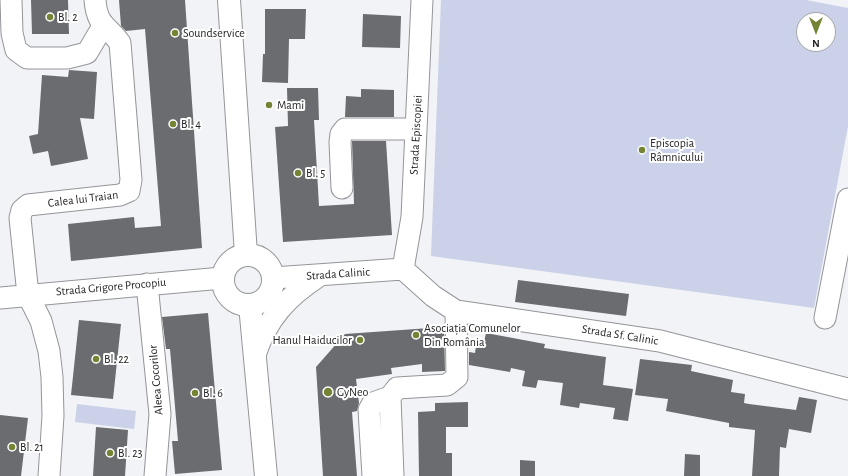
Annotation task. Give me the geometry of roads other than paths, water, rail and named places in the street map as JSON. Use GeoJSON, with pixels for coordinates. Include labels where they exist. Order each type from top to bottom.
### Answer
{"type":"FeatureCollection","features":[{"type":"Feature","properties":{"kind":"main road"},"geometry":{"type":"LineString","coordinates":[[229,0],[246,254]]}},
{"type":"Feature","properties":{"kind":"main road"},"geometry":{"type":"LineString","coordinates":[[246,254],[254,255],[267,263],[273,278],[270,293],[258,303],[250,305],[242,304],[230,298],[223,287],[222,278],[227,265],[238,256],[246,254]]}},
{"type":"Feature","properties":{"kind":"main road"},"geometry":{"type":"LineString","coordinates":[[250,305],[266,476]]}},
{"type":"Feature","properties":{"kind":"street"},"geometry":{"type":"LineString","coordinates":[[11,0],[12,33],[16,50],[27,58],[67,58],[87,53],[103,26]]}},
{"type":"Feature","properties":{"kind":"street","name":"Calea lui Traian"},"geometry":{"type":"LineString","coordinates":[[28,295],[20,228],[22,210],[28,205],[120,195],[129,191],[131,180],[122,51],[120,43],[115,36],[103,26],[96,13],[95,0]]}},
{"type":"Feature","properties":{"kind":"street","name":"Strada Episcopiei"},"geometry":{"type":"LineString","coordinates":[[403,269],[412,217],[422,0]]}},
{"type":"Feature","properties":{"kind":"street"},"geometry":{"type":"LineString","coordinates":[[342,188],[340,142],[341,134],[346,130],[356,128],[416,129]]}},
{"type":"Feature","properties":{"kind":"street"},"geometry":{"type":"LineString","coordinates":[[825,318],[848,199]]}},
{"type":"Feature","properties":{"kind":"street","name":"Strada Calinic"},"geometry":{"type":"LineString","coordinates":[[273,278],[403,269]]}},
{"type":"Feature","properties":{"kind":"street","name":"Strada Sf. Calinic"},"geometry":{"type":"LineString","coordinates":[[403,269],[433,296],[456,311],[660,341],[848,388]]}},
{"type":"Feature","properties":{"kind":"street"},"geometry":{"type":"LineString","coordinates":[[255,355],[262,335],[272,318],[301,288],[319,276]]}},
{"type":"Feature","properties":{"kind":"street","name":"Strada Grigore Procopiu"},"geometry":{"type":"LineString","coordinates":[[0,298],[222,278]]}},
{"type":"Feature","properties":{"kind":"street","name":"Aleea Cocorilor"},"geometry":{"type":"LineString","coordinates":[[147,284],[160,414],[155,476]]}},
{"type":"Feature","properties":{"kind":"street"},"geometry":{"type":"LineString","coordinates":[[28,295],[41,321],[50,351],[52,416],[49,476]]}},
{"type":"Feature","properties":{"kind":"street"},"geometry":{"type":"LineString","coordinates":[[373,476],[369,410],[373,402],[390,397],[397,388],[447,385],[457,377],[456,311]]}},
{"type":"Feature","properties":{"kind":"street"},"geometry":{"type":"LineString","coordinates":[[390,397],[393,476]]}},
{"type":"Feature","properties":{"kind":"place","name":"Bl. 2"},"geometry":{"type":"Point","coordinates":[50,17]}},
{"type":"Feature","properties":{"kind":"place","name":"Soundservice"},"geometry":{"type":"Point","coordinates":[175,33]}},
{"type":"Feature","properties":{"kind":"place","name":"Mami"},"geometry":{"type":"Point","coordinates":[269,105]}},
{"type":"Feature","properties":{"kind":"place","name":"Bl. 4"},"geometry":{"type":"Point","coordinates":[173,124]}},
{"type":"Feature","properties":{"kind":"place","name":"Episcopia Râmnicului"},"geometry":{"type":"Point","coordinates":[642,150]}},
{"type":"Feature","properties":{"kind":"place","name":"Bl. 5"},"geometry":{"type":"Point","coordinates":[298,173]}},
{"type":"Feature","properties":{"kind":"place","name":"Asociația Comunelor Din România"},"geometry":{"type":"Point","coordinates":[416,335]}},
{"type":"Feature","properties":{"kind":"place","name":"Hanul Haiducilor"},"geometry":{"type":"Point","coordinates":[360,340]}},
{"type":"Feature","properties":{"kind":"place","name":"Bl. 22"},"geometry":{"type":"Point","coordinates":[96,359]}},
{"type":"Feature","properties":{"kind":"place","name":"GyNeo"},"geometry":{"type":"Point","coordinates":[328,392]}},
{"type":"Feature","properties":{"kind":"place","name":"Bl. 6"},"geometry":{"type":"Point","coordinates":[195,393]}},
{"type":"Feature","properties":{"kind":"place","name":"Bl. 21"},"geometry":{"type":"Point","coordinates":[12,447]}},
{"type":"Feature","properties":{"kind":"place","name":"Bl. 23"},"geometry":{"type":"Point","coordinates":[110,453]}}]}
